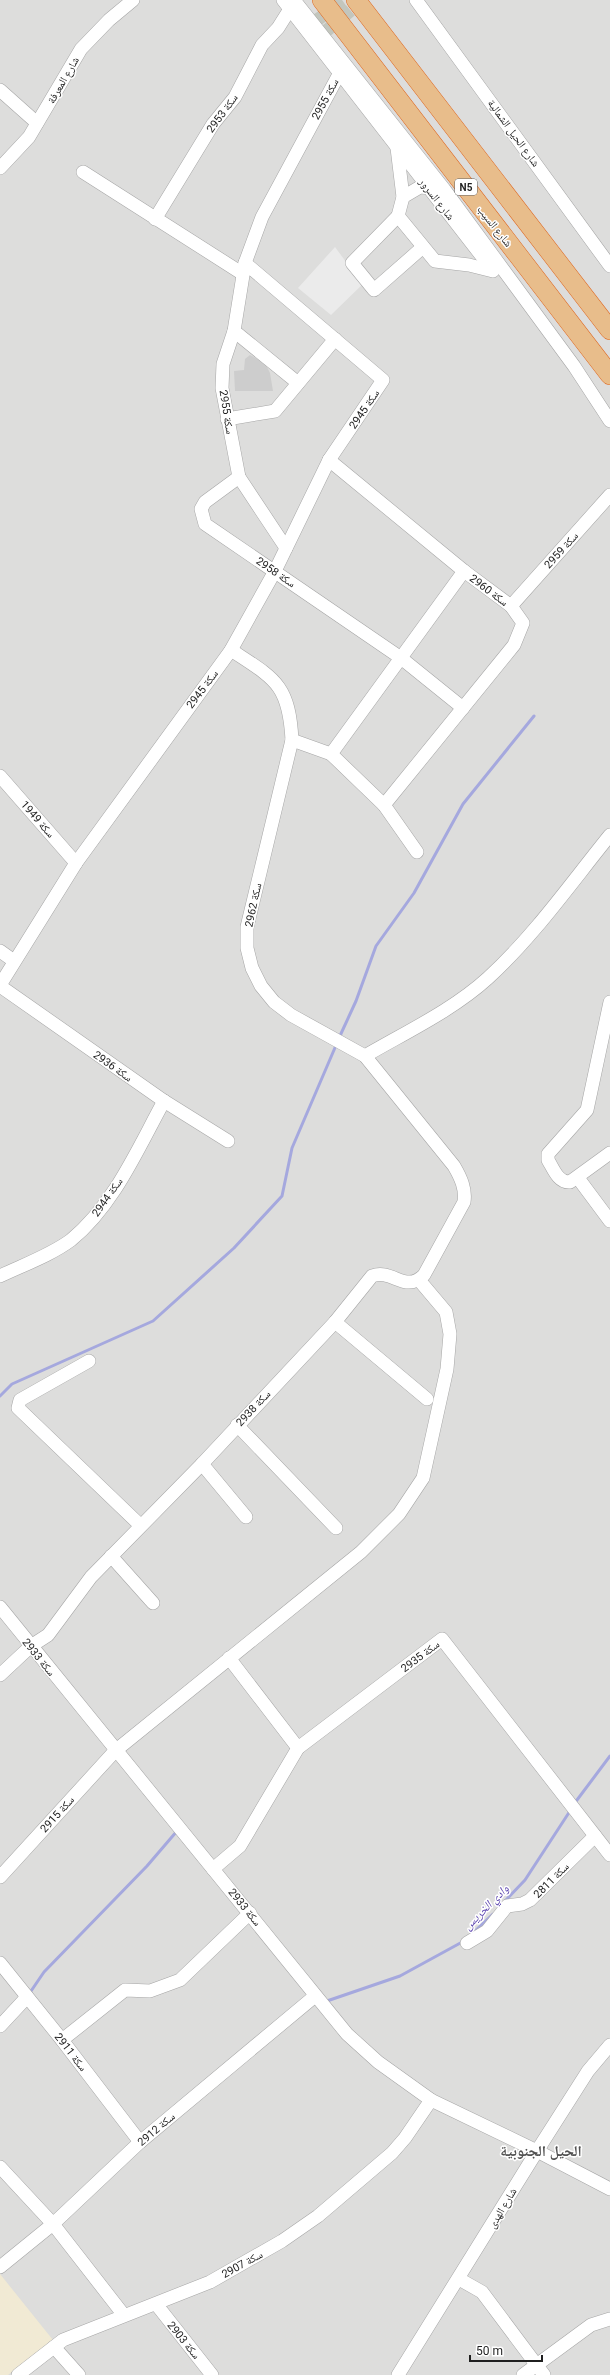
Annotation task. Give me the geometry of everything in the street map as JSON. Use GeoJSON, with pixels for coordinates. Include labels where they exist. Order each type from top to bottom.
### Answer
{"type":"FeatureCollection","features":[{"type":"Feature","properties":{"kind":"highway","name":"شارع السيب"},"geometry":{"type":"LineString","coordinates":[[322,0],[610,375]]}},
{"type":"Feature","properties":{"kind":"highway","name":"N5"},"geometry":{"type":"LineString","coordinates":[[356,0],[610,330]]}},
{"type":"Feature","properties":{"kind":"street","name":"شارع المعرفة"},"geometry":{"type":"LineString","coordinates":[[0,168],[29,136],[81,49],[109,20],[133,0]]}},
{"type":"Feature","properties":{"kind":"street","name":"شارع الحيل الشمالية"},"geometry":{"type":"LineString","coordinates":[[416,0],[610,266]]}},
{"type":"Feature","properties":{"kind":"street","name":"شارع السرور"},"geometry":{"type":"LineString","coordinates":[[289,3],[320,35],[341,70],[396,147],[427,186],[477,242],[574,366],[610,421]]}},
{"type":"Feature","properties":{"kind":"street","name":"سكة 2953"},"geometry":{"type":"LineString","coordinates":[[155,219],[213,124],[235,97],[262,45],[278,28],[289,3]]}},
{"type":"Feature","properties":{"kind":"street","name":"شارع السرور"},"geometry":{"type":"LineString","coordinates":[[341,70],[401,133],[444,189],[493,270],[577,383],[593,396]]}},
{"type":"Feature","properties":{"kind":"street","name":"سكة 2955"},"geometry":{"type":"LineString","coordinates":[[286,548],[239,477],[222,388],[224,364],[234,332],[244,269],[262,217],[341,70]]}},
{"type":"Feature","properties":{"kind":"street"},"geometry":{"type":"LineString","coordinates":[[0,90],[37,123]]}},
{"type":"Feature","properties":{"kind":"street"},"geometry":{"type":"LineString","coordinates":[[396,147],[403,197],[398,216],[352,263],[374,290],[423,247]]}},
{"type":"Feature","properties":{"kind":"street"},"geometry":{"type":"LineString","coordinates":[[83,172],[155,219],[244,269],[335,339],[275,411],[227,419]]}},
{"type":"Feature","properties":{"kind":"street"},"geometry":{"type":"LineString","coordinates":[[403,197],[420,187],[427,186],[444,189]]}},
{"type":"Feature","properties":{"kind":"street"},"geometry":{"type":"LineString","coordinates":[[398,216],[435,261],[469,265],[493,270]]}},
{"type":"Feature","properties":{"kind":"street"},"geometry":{"type":"LineString","coordinates":[[469,265],[477,242]]}},
{"type":"Feature","properties":{"kind":"street"},"geometry":{"type":"LineString","coordinates":[[234,332],[298,382]]}},
{"type":"Feature","properties":{"kind":"street","name":"سكة 2945"},"geometry":{"type":"LineString","coordinates":[[0,985],[76,862],[231,650],[275,571],[329,460],[383,380],[335,339]]}},
{"type":"Feature","properties":{"kind":"street","name":"سكة 2960"},"geometry":{"type":"LineString","coordinates":[[329,460],[464,571],[511,606],[523,623],[514,646],[384,805]]}},
{"type":"Feature","properties":{"kind":"street","name":"سكة 2958"},"geometry":{"type":"LineString","coordinates":[[239,477],[205,502],[201,509],[201,516],[205,524],[401,658],[463,708]]}},
{"type":"Feature","properties":{"kind":"street","name":"سكة 2959"},"geometry":{"type":"LineString","coordinates":[[511,606],[610,495]]}},
{"type":"Feature","properties":{"kind":"street"},"geometry":{"type":"LineString","coordinates":[[331,754],[464,571]]}},
{"type":"Feature","properties":{"kind":"street","name":"سكة 2962"},"geometry":{"type":"LineString","coordinates":[[231,650],[261,669],[280,687],[290,716],[292,740],[247,927],[249,954],[252,968],[261,986],[274,1002],[291,1014],[365,1056],[454,1166],[465,1194],[461,1210],[424,1275],[419,1280]]}},
{"type":"Feature","properties":{"kind":"street"},"geometry":{"type":"LineString","coordinates":[[292,740],[331,754],[384,805],[417,852]]}},
{"type":"Feature","properties":{"kind":"street","name":"سكة 1949"},"geometry":{"type":"LineString","coordinates":[[0,776],[76,862]]}},
{"type":"Feature","properties":{"kind":"street"},"geometry":{"type":"LineString","coordinates":[[365,1056],[461,999],[488,978],[525,940],[610,835]]}},
{"type":"Feature","properties":{"kind":"street"},"geometry":{"type":"LineString","coordinates":[[0,951],[14,961]]}},
{"type":"Feature","properties":{"kind":"street","name":"سكة 2936"},"geometry":{"type":"LineString","coordinates":[[0,985],[164,1101],[228,1141]]}},
{"type":"Feature","properties":{"kind":"street"},"geometry":{"type":"LineString","coordinates":[[610,1002],[587,1110],[548,1154],[548,1160],[560,1179],[565,1182],[570,1182],[578,1178],[610,1153]]}},
{"type":"Feature","properties":{"kind":"street","name":"سكة 2944"},"geometry":{"type":"LineString","coordinates":[[0,1276],[70,1240],[85,1226],[106,1203],[164,1101]]}},
{"type":"Feature","properties":{"kind":"street"},"geometry":{"type":"LineString","coordinates":[[578,1178],[610,1221]]}},
{"type":"Feature","properties":{"kind":"street","name":"سكة 2938"},"geometry":{"type":"LineString","coordinates":[[0,1675],[31,1646],[48,1635],[81,1590],[111,1556],[202,1464],[236,1425],[335,1322],[372,1276],[387,1273],[406,1283],[419,1280]]}},
{"type":"Feature","properties":{"kind":"street","name":"سكة 2915"},"geometry":{"type":"LineString","coordinates":[[0,1877],[115,1751],[361,1552],[399,1514],[423,1478],[447,1369],[450,1334],[446,1312],[419,1280]]}},
{"type":"Feature","properties":{"kind":"street"},"geometry":{"type":"LineString","coordinates":[[335,1322],[427,1399]]}},
{"type":"Feature","properties":{"kind":"street"},"geometry":{"type":"LineString","coordinates":[[89,1361],[20,1400],[18,1408],[140,1525]]}},
{"type":"Feature","properties":{"kind":"street"},"geometry":{"type":"LineString","coordinates":[[236,1425],[336,1528]]}},
{"type":"Feature","properties":{"kind":"street"},"geometry":{"type":"LineString","coordinates":[[202,1464],[246,1517]]}},
{"type":"Feature","properties":{"kind":"street"},"geometry":{"type":"LineString","coordinates":[[111,1556],[153,1603]]}},
{"type":"Feature","properties":{"kind":"street","name":"سكة 2933"},"geometry":{"type":"LineString","coordinates":[[0,1607],[115,1751],[250,1913],[347,2034],[378,2062],[431,2100],[537,2151],[610,2189]]}},
{"type":"Feature","properties":{"kind":"street","name":"سكة 2935"},"geometry":{"type":"LineString","coordinates":[[213,1869],[240,1846],[298,1748],[442,1640],[595,1836],[608,1849]]}},
{"type":"Feature","properties":{"kind":"street"},"geometry":{"type":"LineString","coordinates":[[229,1658],[298,1748]]}},
{"type":"Feature","properties":{"kind":"street","name":"سكة 2811"},"geometry":{"type":"LineString","coordinates":[[467,1943],[487,1931],[507,1906],[522,1904],[530,1900],[595,1836]]}},
{"type":"Feature","properties":{"kind":"street"},"geometry":{"type":"LineString","coordinates":[[62,2040],[125,1990],[150,1991],[180,1980],[250,1913]]}},
{"type":"Feature","properties":{"kind":"street","name":"سكة 2911"},"geometry":{"type":"LineString","coordinates":[[0,1963],[62,2040],[140,2142]]}},
{"type":"Feature","properties":{"kind":"street","name":"سكة 2912"},"geometry":{"type":"LineString","coordinates":[[0,2267],[53,2224],[140,2142],[315,1996]]}},
{"type":"Feature","properties":{"kind":"street"},"geometry":{"type":"LineString","coordinates":[[0,2026],[27,1997]]}},
{"type":"Feature","properties":{"kind":"street","name":"شارع الهدى"},"geometry":{"type":"LineString","coordinates":[[398,2375],[588,2071],[610,2045]]}},
{"type":"Feature","properties":{"kind":"street","name":"سكة 2907"},"geometry":{"type":"LineString","coordinates":[[18,2375],[63,2340],[124,2314],[156,2304],[210,2282],[253,2258],[318,2216],[392,2152],[405,2138],[431,2100]]}},
{"type":"Feature","properties":{"kind":"street"},"geometry":{"type":"LineString","coordinates":[[0,2167],[53,2224],[124,2314]]}},
{"type":"Feature","properties":{"kind":"street"},"geometry":{"type":"LineString","coordinates":[[459,2279],[482,2292],[544,2375]]}},
{"type":"Feature","properties":{"kind":"street","name":"سكة 2903"},"geometry":{"type":"LineString","coordinates":[[156,2304],[212,2375]]}},
{"type":"Feature","properties":{"kind":"street"},"geometry":{"type":"LineString","coordinates":[[523,2375],[536,2364],[592,2325],[610,2319]]}},
{"type":"Feature","properties":{"kind":"street"},"geometry":{"type":"LineString","coordinates":[[54,2347],[79,2375]]}},
{"type":"Feature","properties":{"kind":"shaded area"},"geometry":{"type":"Polygon","coordinates":[[[0,0],[610,0],[610,2375],[0,2375],[0,0]]]}},
{"type":"Feature","properties":{"kind":"shaded area"},"geometry":{"type":"Polygon","coordinates":[[[335,247],[349,266],[366,281],[331,315],[298,288],[335,247]]]}},
{"type":"Feature","properties":{"kind":"shaded area"},"geometry":{"type":"Polygon","coordinates":[[[250,355],[265,363],[270,373],[273,391],[235,391],[234,371],[244,370],[245,359],[250,355]]]}},
{"type":"Feature","properties":{"kind":"shaded area"},"geometry":{"type":"Polygon","coordinates":[[[0,2274],[53,2340],[8,2375],[0,2375],[0,2274]]]}},
{"type":"Feature","properties":{"kind":"waterway"},"geometry":{"type":"LineString","coordinates":[[339,1038],[356,1001],[376,946],[414,893],[463,804],[534,716]]}},
{"type":"Feature","properties":{"kind":"waterway"},"geometry":{"type":"LineString","coordinates":[[0,1396],[12,1384],[153,1321],[234,1248],[282,1196],[292,1148],[337,1043]]}},
{"type":"Feature","properties":{"kind":"waterway","name":"وادي الخريس"},"geometry":{"type":"LineString","coordinates":[[574,1804],[610,1756]]}},
{"type":"Feature","properties":{"kind":"waterway","name":"وادي الخريس"},"geometry":{"type":"LineString","coordinates":[[505,1901],[525,1880],[570,1811]]}},
{"type":"Feature","properties":{"kind":"waterway"},"geometry":{"type":"LineString","coordinates":[[29,1994],[44,1972],[147,1866],[177,1831]]}},
{"type":"Feature","properties":{"kind":"waterway","name":"وادي الخريس"},"geometry":{"type":"LineString","coordinates":[[475,1931],[493,1914]]}},
{"type":"Feature","properties":{"kind":"waterway","name":"وادي الخريس"},"geometry":{"type":"LineString","coordinates":[[324,2002],[400,1976],[464,1941]]}},
{"type":"Feature","properties":{"kind":"tunnel"},"geometry":{"type":"LineString","coordinates":[[317,20],[345,0]]}},
{"type":"Feature","properties":{"kind":"tunnel"},"geometry":{"type":"LineString","coordinates":[[326,31],[363,0]]}},
{"type":"Feature","properties":{"kind":"district","name":"الحيل الجنوبية"},"geometry":{"type":"Point","coordinates":[541,2151]}}]}
